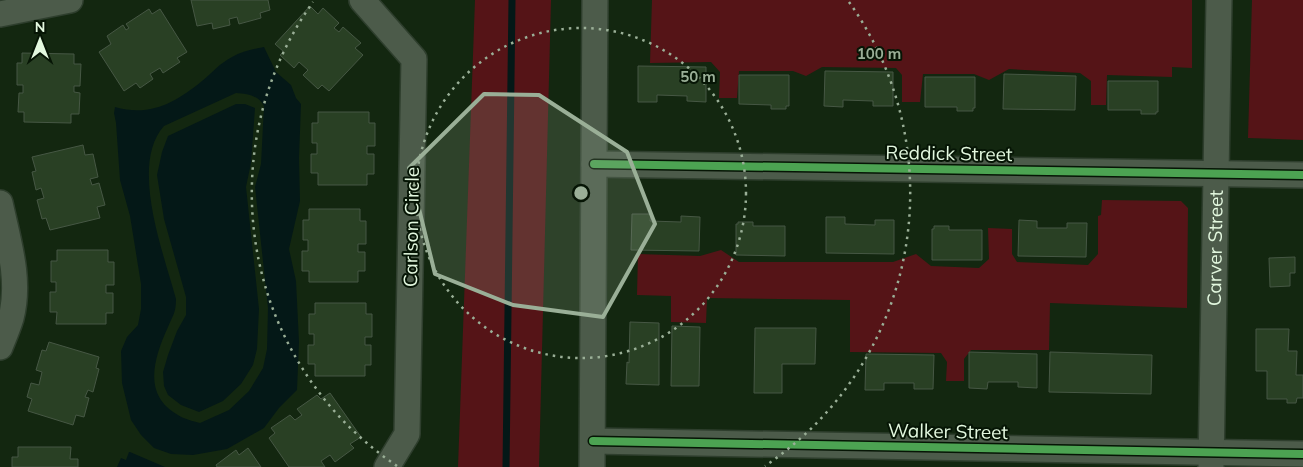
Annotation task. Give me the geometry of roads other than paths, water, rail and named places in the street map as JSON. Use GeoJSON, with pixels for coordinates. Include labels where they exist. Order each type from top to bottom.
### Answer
{"type":"FeatureCollection","features":[{"type":"Feature","properties":{"kind":"street"},"geometry":{"type":"LineString","coordinates":[[0,14],[70,0]]}},
{"type":"Feature","properties":{"kind":"street","name":"Carlson Circle"},"geometry":{"type":"LineString","coordinates":[[362,0],[414,59],[407,434],[387,467]]}},
{"type":"Feature","properties":{"kind":"street"},"geometry":{"type":"LineString","coordinates":[[592,467],[595,0]]}},
{"type":"Feature","properties":{"kind":"street","name":"Carver Street"},"geometry":{"type":"LineString","coordinates":[[1211,459],[1219,0]]}},
{"type":"Feature","properties":{"kind":"street","name":"Reddick Street"},"geometry":{"type":"LineString","coordinates":[[594,164],[1303,175]]}},
{"type":"Feature","properties":{"kind":"street"},"geometry":{"type":"LineString","coordinates":[[0,203],[11,254],[14,283],[11,317],[0,347]]}},
{"type":"Feature","properties":{"kind":"street","name":"Walker Street"},"geometry":{"type":"LineString","coordinates":[[593,441],[1211,459],[1303,454]]}},
{"type":"Feature","properties":{"kind":"waterway"},"geometry":{"type":"LineString","coordinates":[[506,467],[512,0]]}}]}
